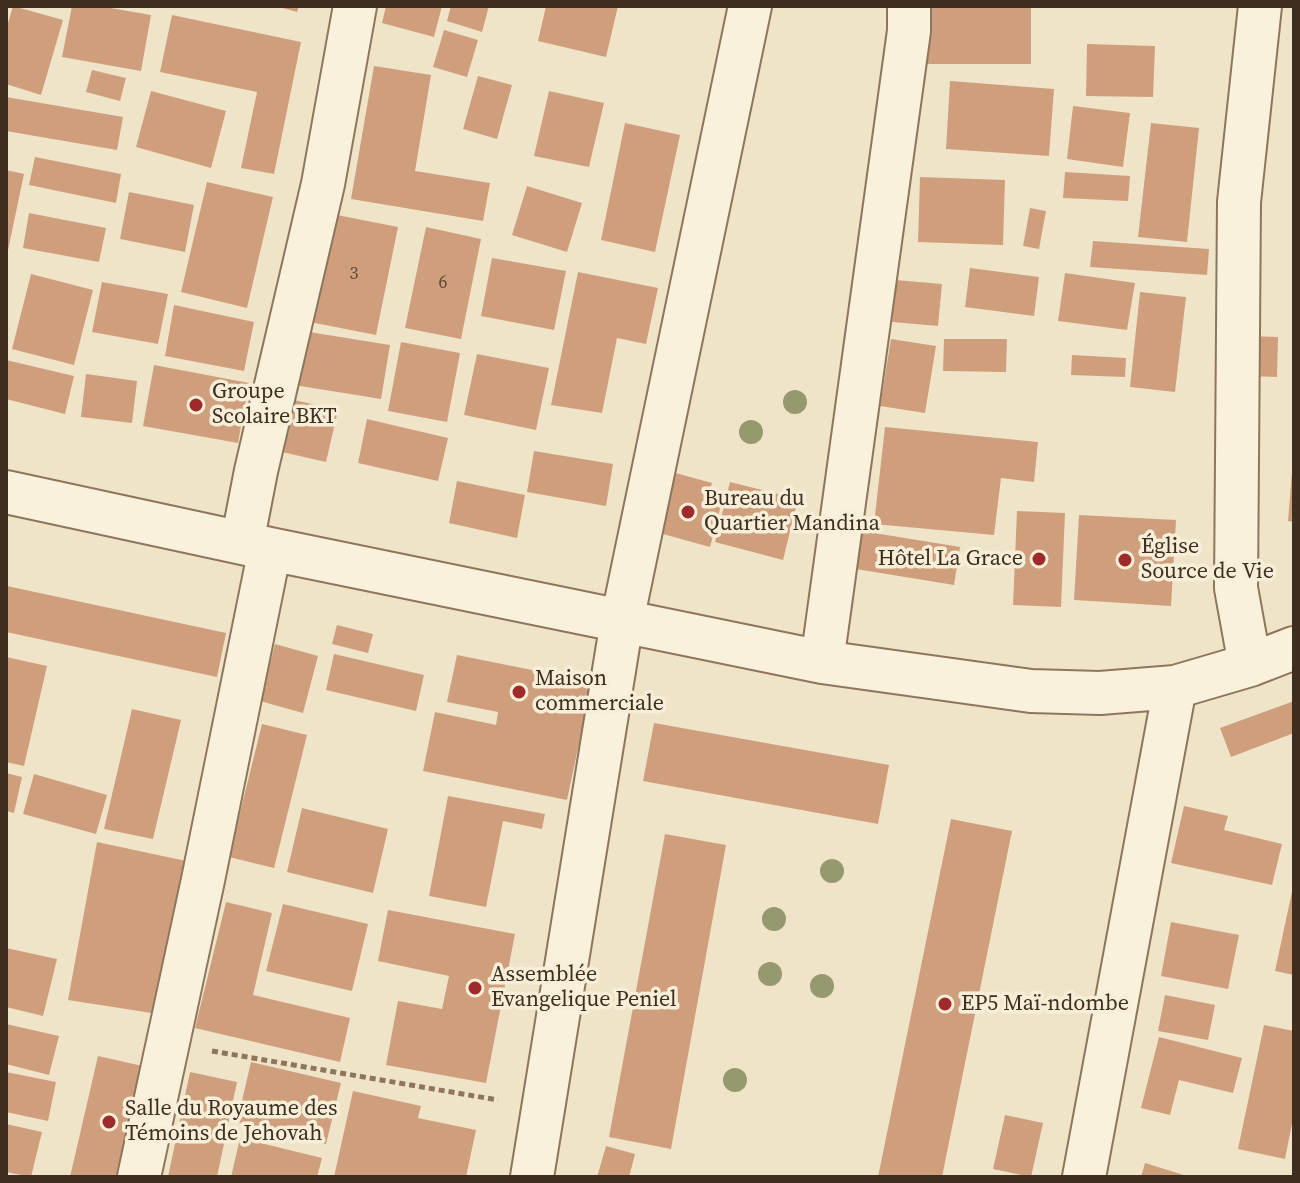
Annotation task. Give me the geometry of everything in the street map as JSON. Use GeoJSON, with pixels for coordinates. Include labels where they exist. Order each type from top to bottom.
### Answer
{"type":"FeatureCollection","features":[{"type":"Feature","properties":{"kind":"street"},"geometry":{"type":"LineString","coordinates":[[139,1177],[206,865],[256,546],[256,471],[323,184],[355,6]]}},
{"type":"Feature","properties":{"kind":"street"},"geometry":{"type":"LineString","coordinates":[[532,1177],[622,621],[750,6]]}},
{"type":"Feature","properties":{"kind":"street"},"geometry":{"type":"LineString","coordinates":[[822,662],[907,46],[909,6]]}},
{"type":"Feature","properties":{"kind":"street"},"geometry":{"type":"LineString","coordinates":[[1250,665],[1236,588],[1239,202],[1260,6]]}},
{"type":"Feature","properties":{"kind":"street"},"geometry":{"type":"LineString","coordinates":[[6,492],[822,662],[1031,691],[1100,693],[1175,687],[1250,665],[1294,648]]}},
{"type":"Feature","properties":{"kind":"street"},"geometry":{"type":"LineString","coordinates":[[1084,1177],[1175,687]]}},
{"type":"Feature","properties":{"kind":"path"},"geometry":{"type":"LineString","coordinates":[[166,1048],[232,1053],[542,1107]]}},
{"type":"Feature","properties":{"kind":"building"},"geometry":{"type":"Polygon","coordinates":[[[13,6],[63,20],[41,95],[6,84],[6,30],[13,6]]]}},
{"type":"Feature","properties":{"kind":"building"},"geometry":{"type":"Polygon","coordinates":[[[72,6],[99,6],[151,15],[141,71],[62,57],[72,6]]]}},
{"type":"Feature","properties":{"kind":"building"},"geometry":{"type":"Polygon","coordinates":[[[276,6],[299,6],[297,12],[276,6]]]}},
{"type":"Feature","properties":{"kind":"building"},"geometry":{"type":"Polygon","coordinates":[[[386,6],[442,6],[434,37],[382,23],[386,6]]]}},
{"type":"Feature","properties":{"kind":"building"},"geometry":{"type":"Polygon","coordinates":[[[451,6],[489,6],[482,32],[447,21],[451,6]]]}},
{"type":"Feature","properties":{"kind":"building"},"geometry":{"type":"Polygon","coordinates":[[[546,6],[618,6],[606,57],[538,41],[546,6]]]}},
{"type":"Feature","properties":{"kind":"building"},"geometry":{"type":"Polygon","coordinates":[[[925,6],[1031,6],[1031,64],[925,64],[925,6]]]}},
{"type":"Feature","properties":{"kind":"building"},"geometry":{"type":"Polygon","coordinates":[[[172,15],[301,42],[274,174],[241,168],[257,92],[160,72],[172,15]]]}},
{"type":"Feature","properties":{"kind":"building"},"geometry":{"type":"Polygon","coordinates":[[[444,30],[478,40],[467,77],[433,67],[444,30]]]}},
{"type":"Feature","properties":{"kind":"building"},"geometry":{"type":"Polygon","coordinates":[[[1087,44],[1155,46],[1153,97],[1086,96],[1087,44]]]}},
{"type":"Feature","properties":{"kind":"building"},"geometry":{"type":"Polygon","coordinates":[[[374,66],[431,75],[415,171],[490,183],[483,221],[351,199],[374,66]]]}},
{"type":"Feature","properties":{"kind":"building"},"geometry":{"type":"Polygon","coordinates":[[[92,70],[126,78],[120,101],[86,92],[92,70]]]}},
{"type":"Feature","properties":{"kind":"building"},"geometry":{"type":"Polygon","coordinates":[[[478,76],[512,85],[497,139],[463,129],[478,76]]]}},
{"type":"Feature","properties":{"kind":"building"},"geometry":{"type":"Polygon","coordinates":[[[950,81],[1054,89],[1049,156],[946,149],[950,81]]]}},
{"type":"Feature","properties":{"kind":"building"},"geometry":{"type":"Polygon","coordinates":[[[151,91],[226,111],[211,168],[136,147],[151,91]]]}},
{"type":"Feature","properties":{"kind":"building"},"geometry":{"type":"Polygon","coordinates":[[[549,91],[604,103],[589,167],[534,156],[549,91]]]}},
{"type":"Feature","properties":{"kind":"building"},"geometry":{"type":"Polygon","coordinates":[[[6,97],[123,117],[117,150],[6,131],[6,97]]]}},
{"type":"Feature","properties":{"kind":"building"},"geometry":{"type":"Polygon","coordinates":[[[1073,106],[1130,113],[1123,167],[1067,159],[1073,106]]]}},
{"type":"Feature","properties":{"kind":"building"},"geometry":{"type":"Polygon","coordinates":[[[625,123],[680,135],[655,252],[601,240],[625,123]]]}},
{"type":"Feature","properties":{"kind":"building"},"geometry":{"type":"Polygon","coordinates":[[[1151,123],[1199,128],[1187,242],[1138,237],[1151,123]]]}},
{"type":"Feature","properties":{"kind":"building"},"geometry":{"type":"Polygon","coordinates":[[[35,157],[121,174],[116,203],[29,185],[35,157]]]}},
{"type":"Feature","properties":{"kind":"building"},"geometry":{"type":"Polygon","coordinates":[[[6,170],[24,174],[7,255],[6,255],[6,170]]]}},
{"type":"Feature","properties":{"kind":"building"},"geometry":{"type":"Polygon","coordinates":[[[1065,172],[1130,176],[1128,201],[1063,198],[1065,172]]]}},
{"type":"Feature","properties":{"kind":"building"},"geometry":{"type":"Polygon","coordinates":[[[920,177],[1005,180],[1003,245],[918,242],[920,177]]]}},
{"type":"Feature","properties":{"kind":"building"},"geometry":{"type":"Polygon","coordinates":[[[207,182],[273,197],[247,308],[181,292],[207,182]]]}},
{"type":"Feature","properties":{"kind":"building"},"geometry":{"type":"Polygon","coordinates":[[[527,186],[582,203],[567,252],[512,235],[527,186]]]}},
{"type":"Feature","properties":{"kind":"building"},"geometry":{"type":"Polygon","coordinates":[[[129,192],[194,205],[185,252],[120,239],[129,192]]]}},
{"type":"Feature","properties":{"kind":"building"},"geometry":{"type":"Polygon","coordinates":[[[1030,208],[1046,211],[1039,249],[1023,246],[1030,208]]]}},
{"type":"Feature","properties":{"kind":"building"},"geometry":{"type":"Polygon","coordinates":[[[29,213],[106,228],[99,262],[23,248],[29,213]]]}},
{"type":"Feature","properties":{"kind":"building"},"geometry":{"type":"Polygon","coordinates":[[[332,214],[398,227],[376,335],[310,322],[332,214]]]}},
{"type":"Feature","properties":{"kind":"building"},"geometry":{"type":"Polygon","coordinates":[[[426,227],[481,239],[461,339],[405,328],[426,227]]]}},
{"type":"Feature","properties":{"kind":"building"},"geometry":{"type":"Polygon","coordinates":[[[1093,241],[1209,249],[1207,275],[1090,267],[1093,241]]]}},
{"type":"Feature","properties":{"kind":"building"},"geometry":{"type":"Polygon","coordinates":[[[492,258],[566,271],[554,330],[481,316],[492,258]]]}},
{"type":"Feature","properties":{"kind":"building"},"geometry":{"type":"Polygon","coordinates":[[[970,268],[1039,277],[1034,316],[965,307],[970,268]]]}},
{"type":"Feature","properties":{"kind":"building"},"geometry":{"type":"Polygon","coordinates":[[[578,272],[658,288],[646,344],[617,338],[602,413],[551,405],[578,272]]]}},
{"type":"Feature","properties":{"kind":"building"},"geometry":{"type":"Polygon","coordinates":[[[1065,273],[1135,283],[1127,330],[1058,321],[1065,273]]]}},
{"type":"Feature","properties":{"kind":"building"},"geometry":{"type":"Polygon","coordinates":[[[31,274],[93,290],[74,365],[12,349],[31,274]]]}},
{"type":"Feature","properties":{"kind":"building"},"geometry":{"type":"Polygon","coordinates":[[[896,280],[942,284],[938,326],[892,322],[896,280]]]}},
{"type":"Feature","properties":{"kind":"building"},"geometry":{"type":"Polygon","coordinates":[[[102,282],[168,294],[158,344],[92,332],[102,282]]]}},
{"type":"Feature","properties":{"kind":"building"},"geometry":{"type":"Polygon","coordinates":[[[1140,292],[1186,297],[1175,392],[1130,387],[1140,292]]]}},
{"type":"Feature","properties":{"kind":"building"},"geometry":{"type":"Polygon","coordinates":[[[174,305],[254,322],[244,371],[165,356],[174,305]]]}},
{"type":"Feature","properties":{"kind":"building"},"geometry":{"type":"Polygon","coordinates":[[[303,331],[390,345],[381,399],[294,385],[303,331]]]}},
{"type":"Feature","properties":{"kind":"building"},"geometry":{"type":"Polygon","coordinates":[[[1250,336],[1278,337],[1277,377],[1249,376],[1250,336]]]}},
{"type":"Feature","properties":{"kind":"building"},"geometry":{"type":"Polygon","coordinates":[[[891,339],[936,346],[925,413],[880,406],[891,339]]]}},
{"type":"Feature","properties":{"kind":"building"},"geometry":{"type":"Polygon","coordinates":[[[944,339],[1007,339],[1006,372],[943,371],[944,339]]]}},
{"type":"Feature","properties":{"kind":"building"},"geometry":{"type":"Polygon","coordinates":[[[401,342],[460,353],[447,422],[388,411],[401,342]]]}},
{"type":"Feature","properties":{"kind":"building"},"geometry":{"type":"Polygon","coordinates":[[[477,354],[549,368],[536,430],[464,415],[477,354]]]}},
{"type":"Feature","properties":{"kind":"building"},"geometry":{"type":"Polygon","coordinates":[[[1072,355],[1126,358],[1125,377],[1071,375],[1072,355]]]}},
{"type":"Feature","properties":{"kind":"building"},"geometry":{"type":"Polygon","coordinates":[[[6,360],[74,376],[65,414],[6,399],[6,360]]]}},
{"type":"Feature","properties":{"kind":"building","name":"Groupe Scolaire BKT"},"geometry":{"type":"Polygon","coordinates":[[[154,365],[249,383],[238,443],[143,426],[154,365]]]}},
{"type":"Feature","properties":{"kind":"building"},"geometry":{"type":"Polygon","coordinates":[[[86,374],[137,381],[132,423],[81,417],[86,374]]]}},
{"type":"Feature","properties":{"kind":"building"},"geometry":{"type":"Polygon","coordinates":[[[294,400],[338,410],[326,462],[282,452],[294,400]]]}},
{"type":"Feature","properties":{"kind":"building"},"geometry":{"type":"Polygon","coordinates":[[[367,419],[448,438],[438,481],[358,463],[367,419]]]}},
{"type":"Feature","properties":{"kind":"building"},"geometry":{"type":"Polygon","coordinates":[[[885,427],[1038,442],[1034,482],[1001,478],[994,535],[874,524],[885,427]]]}},
{"type":"Feature","properties":{"kind":"building"},"geometry":{"type":"Polygon","coordinates":[[[534,451],[613,464],[606,506],[527,492],[534,451]]]}},
{"type":"Feature","properties":{"kind":"building","name":"Bureau du Quartier Mandina"},"geometry":{"type":"Polygon","coordinates":[[[668,471],[712,483],[710,489],[724,494],[710,547],[652,531],[668,471]]]}},
{"type":"Feature","properties":{"kind":"building"},"geometry":{"type":"Polygon","coordinates":[[[1294,472],[1294,522],[1288,521],[1294,472]]]}},
{"type":"Feature","properties":{"kind":"building"},"geometry":{"type":"Polygon","coordinates":[[[457,481],[525,495],[517,538],[449,523],[457,481]]]}},
{"type":"Feature","properties":{"kind":"building"},"geometry":{"type":"Polygon","coordinates":[[[730,482],[798,499],[783,560],[715,542],[730,482]]]}},
{"type":"Feature","properties":{"kind":"building","name":"Hôtel La Grace"},"geometry":{"type":"Polygon","coordinates":[[[1017,511],[1065,513],[1061,607],[1013,605],[1017,511]]]}},
{"type":"Feature","properties":{"kind":"building","name":"Église Source de Vie"},"geometry":{"type":"Polygon","coordinates":[[[1079,515],[1176,520],[1171,606],[1074,600],[1079,515]]]}},
{"type":"Feature","properties":{"kind":"building"},"geometry":{"type":"Polygon","coordinates":[[[862,531],[960,547],[954,585],[856,569],[862,531]]]}},
{"type":"Feature","properties":{"kind":"building"},"geometry":{"type":"Polygon","coordinates":[[[7,586],[226,633],[217,677],[6,632],[7,586]]]}},
{"type":"Feature","properties":{"kind":"building"},"geometry":{"type":"Polygon","coordinates":[[[337,625],[373,634],[368,653],[332,644],[337,625]]]}},
{"type":"Feature","properties":{"kind":"building"},"geometry":{"type":"Polygon","coordinates":[[[275,644],[318,656],[303,713],[260,701],[275,644]]]}},
{"type":"Feature","properties":{"kind":"building"},"geometry":{"type":"Polygon","coordinates":[[[334,654],[424,675],[416,711],[326,690],[334,654]]]}},
{"type":"Feature","properties":{"kind":"building"},"geometry":{"type":"Polygon","coordinates":[[[457,655],[592,682],[567,800],[423,771],[435,712],[496,725],[498,712],[447,702],[457,655]]]}},
{"type":"Feature","properties":{"kind":"building"},"geometry":{"type":"Polygon","coordinates":[[[6,657],[47,666],[24,766],[6,762],[6,657]]]}},
{"type":"Feature","properties":{"kind":"building"},"geometry":{"type":"Polygon","coordinates":[[[1294,701],[1294,733],[1231,757],[1220,728],[1294,701]]]}},
{"type":"Feature","properties":{"kind":"building"},"geometry":{"type":"Polygon","coordinates":[[[132,709],[181,720],[153,839],[104,829],[132,709]]]}},
{"type":"Feature","properties":{"kind":"building"},"geometry":{"type":"Polygon","coordinates":[[[654,723],[889,765],[878,824],[643,781],[654,723]]]}},
{"type":"Feature","properties":{"kind":"building"},"geometry":{"type":"Polygon","coordinates":[[[262,724],[307,735],[274,868],[229,857],[262,724]]]}},
{"type":"Feature","properties":{"kind":"building"},"geometry":{"type":"Polygon","coordinates":[[[6,773],[22,777],[14,813],[6,811],[6,773]]]}},
{"type":"Feature","properties":{"kind":"building"},"geometry":{"type":"Polygon","coordinates":[[[34,774],[107,795],[96,834],[23,814],[34,774]]]}},
{"type":"Feature","properties":{"kind":"building"},"geometry":{"type":"Polygon","coordinates":[[[448,796],[545,814],[542,829],[503,821],[486,907],[429,896],[448,796]]]}},
{"type":"Feature","properties":{"kind":"building"},"geometry":{"type":"Polygon","coordinates":[[[1184,806],[1228,816],[1224,830],[1282,844],[1272,885],[1171,863],[1184,806]]]}},
{"type":"Feature","properties":{"kind":"building"},"geometry":{"type":"Polygon","coordinates":[[[302,808],[388,829],[373,893],[287,872],[302,808]]]}},
{"type":"Feature","properties":{"kind":"building","name":"EP5 Maï-ndombe"},"geometry":{"type":"Polygon","coordinates":[[[951,819],[1012,831],[942,1177],[878,1177],[951,819]]]}},
{"type":"Feature","properties":{"kind":"building"},"geometry":{"type":"Polygon","coordinates":[[[665,834],[726,845],[671,1149],[609,1137],[665,834]]]}},
{"type":"Feature","properties":{"kind":"building"},"geometry":{"type":"Polygon","coordinates":[[[97,842],[186,861],[158,1014],[68,1000],[97,842]]]}},
{"type":"Feature","properties":{"kind":"building"},"geometry":{"type":"Polygon","coordinates":[[[1294,887],[1294,975],[1275,971],[1294,887]]]}},
{"type":"Feature","properties":{"kind":"building"},"geometry":{"type":"Polygon","coordinates":[[[226,902],[272,913],[253,995],[350,1018],[340,1062],[195,1028],[226,902]]]}},
{"type":"Feature","properties":{"kind":"building"},"geometry":{"type":"Polygon","coordinates":[[[283,904],[368,924],[352,991],[266,971],[283,904]]]}},
{"type":"Feature","properties":{"kind":"building","name":"Assemblée Evangelique Peniel"},"geometry":{"type":"Polygon","coordinates":[[[388,910],[515,934],[486,1083],[386,1065],[398,1001],[442,1009],[449,976],[378,961],[388,910]]]}},
{"type":"Feature","properties":{"kind":"building"},"geometry":{"type":"Polygon","coordinates":[[[1171,922],[1239,935],[1228,989],[1161,976],[1171,922]]]}},
{"type":"Feature","properties":{"kind":"building"},"geometry":{"type":"Polygon","coordinates":[[[6,948],[57,959],[43,1016],[6,1007],[6,948]]]}},
{"type":"Feature","properties":{"kind":"building"},"geometry":{"type":"Polygon","coordinates":[[[1165,995],[1215,1005],[1208,1040],[1158,1031],[1165,995]]]}},
{"type":"Feature","properties":{"kind":"building"},"geometry":{"type":"Polygon","coordinates":[[[6,1024],[59,1036],[49,1075],[6,1064],[6,1024]]]}},
{"type":"Feature","properties":{"kind":"building"},"geometry":{"type":"Polygon","coordinates":[[[1264,1025],[1294,1031],[1294,1114],[1285,1159],[1238,1149],[1264,1025]]]}},
{"type":"Feature","properties":{"kind":"building"},"geometry":{"type":"Polygon","coordinates":[[[1159,1037],[1242,1058],[1233,1093],[1179,1080],[1170,1115],[1141,1108],[1159,1037]]]}},
{"type":"Feature","properties":{"kind":"building","name":"Salle du Royaume des Témoins de Jehovah"},"geometry":{"type":"Polygon","coordinates":[[[98,1056],[147,1067],[122,1177],[70,1177],[98,1056]]]}},
{"type":"Feature","properties":{"kind":"building"},"geometry":{"type":"Polygon","coordinates":[[[251,1062],[341,1083],[326,1144],[237,1122],[251,1062]]]}},
{"type":"Feature","properties":{"kind":"building"},"geometry":{"type":"Polygon","coordinates":[[[6,1072],[56,1082],[48,1121],[6,1112],[6,1072]]]}},
{"type":"Feature","properties":{"kind":"building"},"geometry":{"type":"Polygon","coordinates":[[[190,1072],[237,1082],[217,1177],[168,1177],[190,1072]]]}},
{"type":"Feature","properties":{"kind":"building"},"geometry":{"type":"Polygon","coordinates":[[[353,1091],[421,1106],[418,1118],[476,1130],[466,1177],[334,1177],[353,1091]]]}},
{"type":"Feature","properties":{"kind":"building"},"geometry":{"type":"Polygon","coordinates":[[[1005,1115],[1043,1123],[1031,1177],[993,1169],[1005,1115]]]}},
{"type":"Feature","properties":{"kind":"building"},"geometry":{"type":"Polygon","coordinates":[[[6,1124],[42,1132],[31,1177],[6,1172],[6,1124]]]}},
{"type":"Feature","properties":{"kind":"building"},"geometry":{"type":"Polygon","coordinates":[[[240,1138],[322,1158],[317,1177],[231,1177],[240,1138]]]}},
{"type":"Feature","properties":{"kind":"building"},"geometry":{"type":"Polygon","coordinates":[[[606,1146],[635,1154],[629,1177],[597,1177],[606,1146]]]}},
{"type":"Feature","properties":{"kind":"building"},"geometry":{"type":"Polygon","coordinates":[[[1145,1163],[1187,1176],[1187,1177],[1141,1177],[1145,1163]]]}},
{"type":"Feature","properties":{"kind":"place","name":"Groupe Scolaire BKT"},"geometry":{"type":"Point","coordinates":[196,405]}},
{"type":"Feature","properties":{"kind":"place","name":"Bureau du Quartier Mandina"},"geometry":{"type":"Point","coordinates":[688,512]}},
{"type":"Feature","properties":{"kind":"place","name":"Hôtel La Grace"},"geometry":{"type":"Point","coordinates":[1039,559]}},
{"type":"Feature","properties":{"kind":"place","name":"Église Source de Vie"},"geometry":{"type":"Point","coordinates":[1125,560]}},
{"type":"Feature","properties":{"kind":"place","name":"Maison commerciale"},"geometry":{"type":"Point","coordinates":[519,692]}},
{"type":"Feature","properties":{"kind":"place","name":"Assemblée Evangelique Peniel"},"geometry":{"type":"Point","coordinates":[475,988]}},
{"type":"Feature","properties":{"kind":"place","name":"EP5 Maï-ndombe"},"geometry":{"type":"Point","coordinates":[945,1004]}},
{"type":"Feature","properties":{"kind":"place","name":"Salle du Royaume des Témoins de Jehovah"},"geometry":{"type":"Point","coordinates":[109,1122]}}]}
